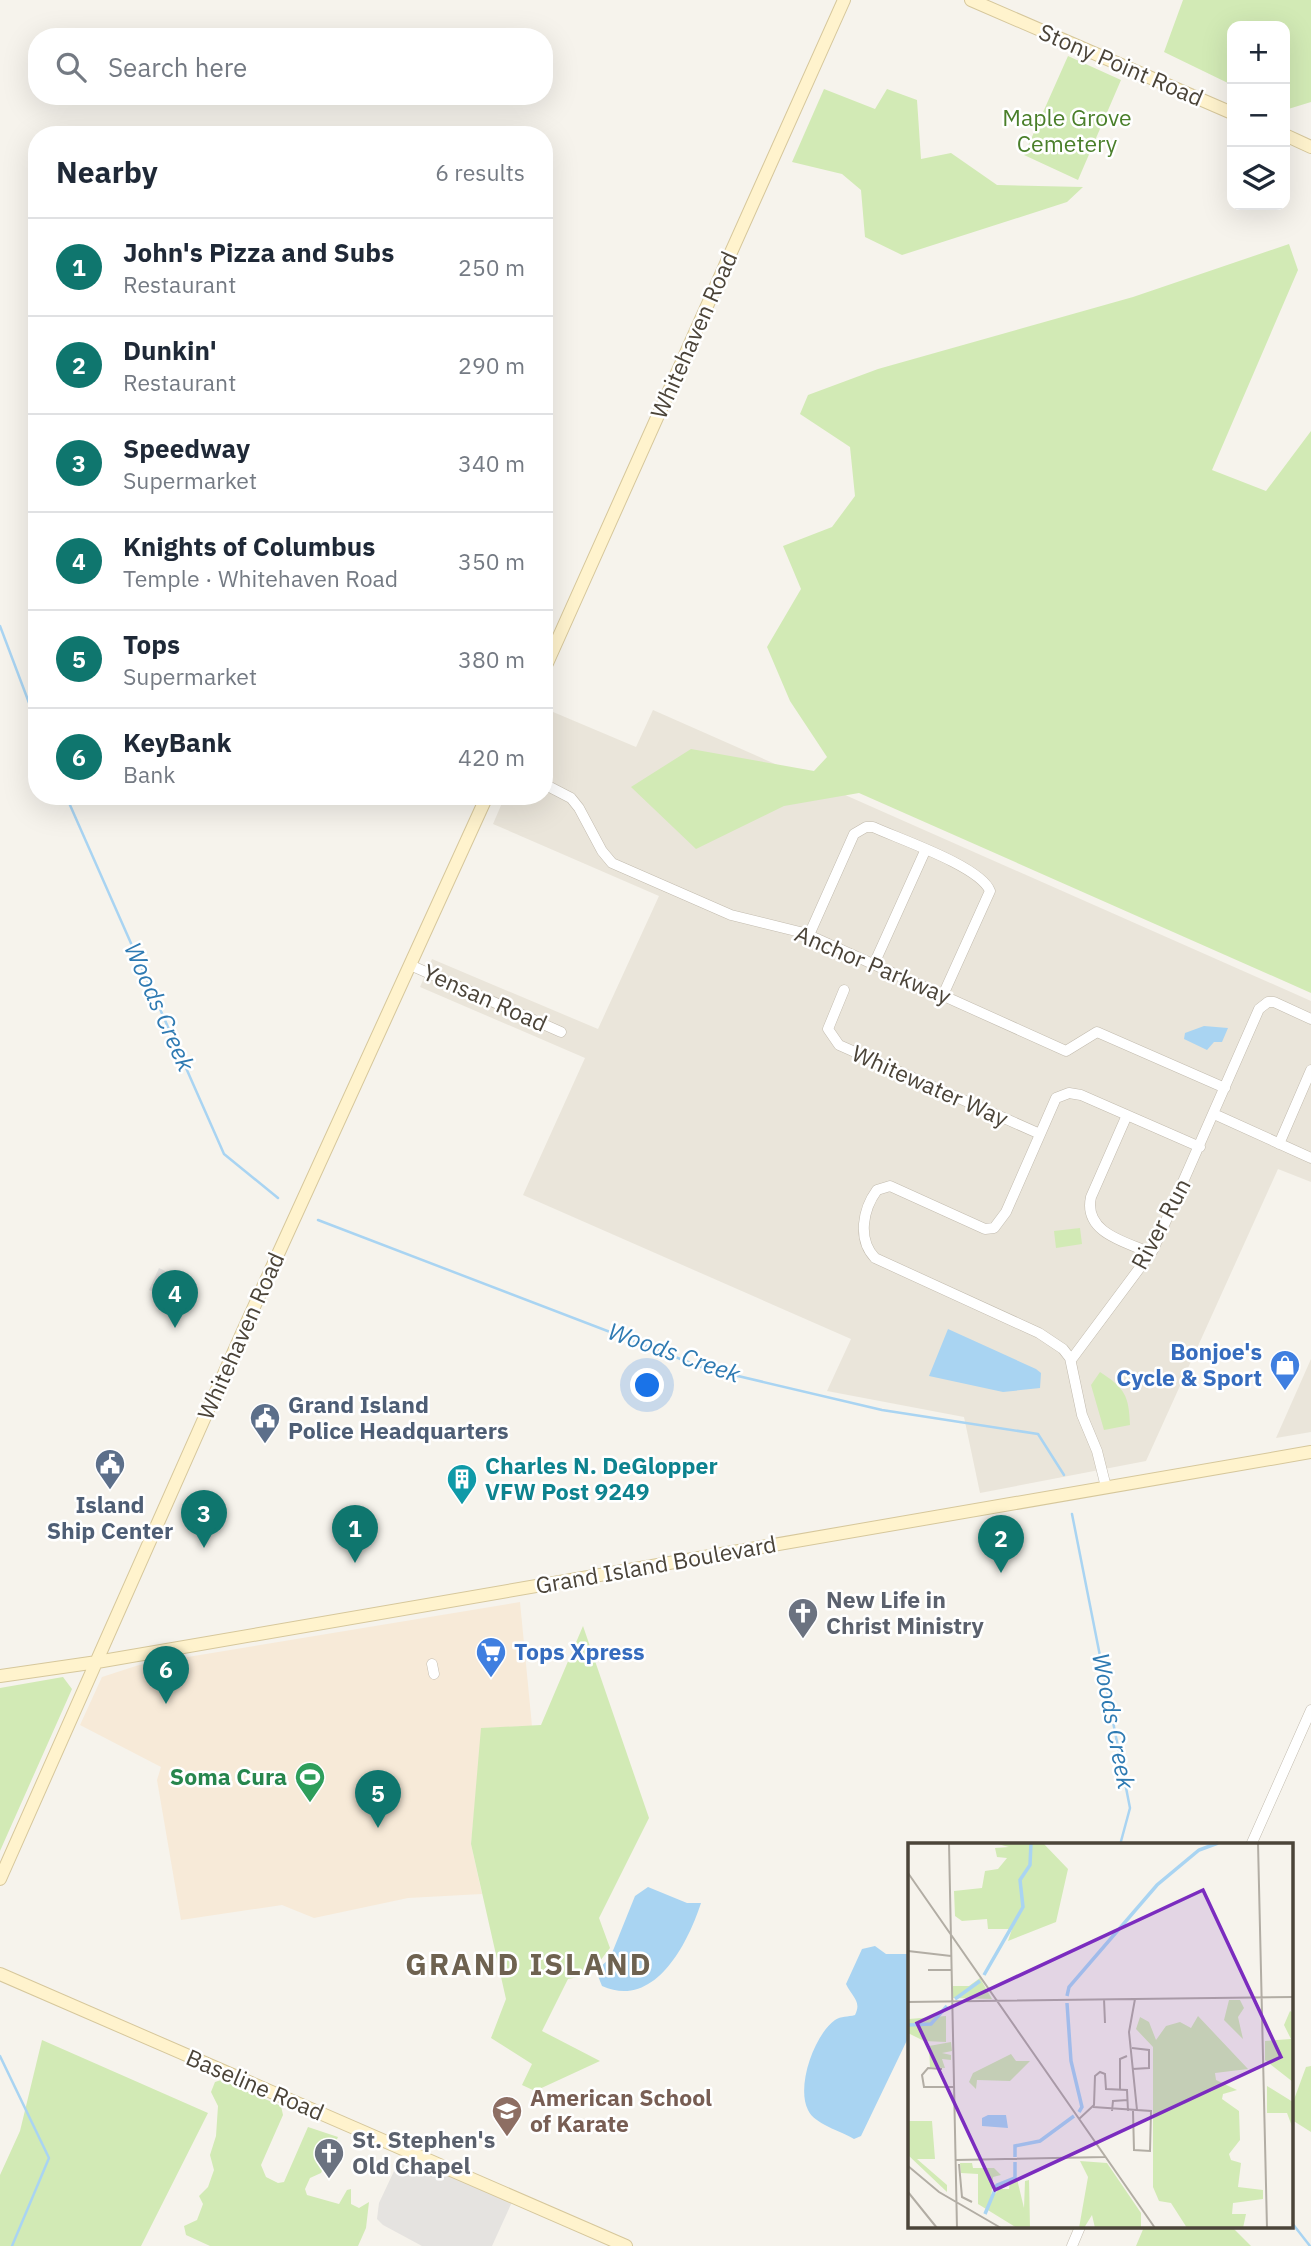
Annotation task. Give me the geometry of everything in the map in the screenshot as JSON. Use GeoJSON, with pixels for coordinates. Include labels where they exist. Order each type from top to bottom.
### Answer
{"type":"FeatureCollection","features":[{"type":"Feature","properties":{"kind":"street","name":"Whitehaven Road"},"geometry":{"type":"LineString","coordinates":[[553,650],[845,0]]}},
{"type":"Feature","properties":{"kind":"street","name":"Stony Point Road"},"geometry":{"type":"LineString","coordinates":[[971,0],[1227,111]]}},
{"type":"Feature","properties":{"kind":"street"},"geometry":{"type":"LineString","coordinates":[[1290,137],[1311,147]]}},
{"type":"Feature","properties":{"kind":"street","name":"Anchor Parkway"},"geometry":{"type":"LineString","coordinates":[[553,789],[570,798],[579,808],[601,851],[612,863],[731,915],[809,935],[1066,1051],[1097,1032],[1225,1088]]}},
{"type":"Feature","properties":{"kind":"street","name":"Whitehaven Road"},"geometry":{"type":"LineString","coordinates":[[0,1879],[483,805]]}},
{"type":"Feature","properties":{"kind":"street"},"geometry":{"type":"LineString","coordinates":[[809,935],[854,834],[866,827],[873,827],[925,850],[975,874],[990,891],[943,995]]}},
{"type":"Feature","properties":{"kind":"street"},"geometry":{"type":"LineString","coordinates":[[874,964],[925,850]]}},
{"type":"Feature","properties":{"kind":"street","name":"Yensan Road"},"geometry":{"type":"LineString","coordinates":[[410,965],[561,1032]]}},
{"type":"Feature","properties":{"kind":"street","name":"Whitewater Way"},"geometry":{"type":"LineString","coordinates":[[844,990],[828,1029],[839,1045],[1040,1134]]}},
{"type":"Feature","properties":{"kind":"street","name":"River Run"},"geometry":{"type":"LineString","coordinates":[[1071,1360],[1151,1253],[1263,1005],[1274,1002],[1311,1019]]}},
{"type":"Feature","properties":{"kind":"street"},"geometry":{"type":"LineString","coordinates":[[1279,1143],[1311,1070]]}},
{"type":"Feature","properties":{"kind":"street"},"geometry":{"type":"LineString","coordinates":[[1107,1487],[1097,1451],[1082,1415],[1071,1360],[1063,1349],[1039,1333],[875,1258],[866,1242],[866,1209],[877,1190],[890,1186],[985,1229],[994,1228],[1006,1212],[1056,1098],[1063,1094],[1081,1095],[1200,1147]]}},
{"type":"Feature","properties":{"kind":"street"},"geometry":{"type":"LineString","coordinates":[[1127,1115],[1091,1197],[1090,1211],[1101,1231],[1151,1253]]}},
{"type":"Feature","properties":{"kind":"street"},"geometry":{"type":"LineString","coordinates":[[1214,1115],[1311,1158]]}},
{"type":"Feature","properties":{"kind":"street","name":"Grand Island Boulevard"},"geometry":{"type":"LineString","coordinates":[[0,1676],[96,1662],[1311,1452]]}},
{"type":"Feature","properties":{"kind":"street"},"geometry":{"type":"LineString","coordinates":[[1252,1843],[1311,1710]]}},
{"type":"Feature","properties":{"kind":"street","name":"Baseline Road"},"geometry":{"type":"LineString","coordinates":[[0,1974],[626,2246]]}},
{"type":"Feature","properties":{"kind":"street"},"geometry":{"type":"LineString","coordinates":[[1072,2246],[1080,2228]]}},
{"type":"Feature","properties":{"kind":"shaded area"},"geometry":{"type":"Polygon","coordinates":[[[653,710],[1311,1001],[1311,1182],[1278,1169],[1146,1461],[980,1493],[964,1417],[827,1391],[851,1339],[523,1195],[585,1058],[420,987],[432,959],[598,1029],[659,896],[493,824],[501,805],[553,805],[553,712],[636,747],[653,710]]]}},
{"type":"Feature","properties":{"kind":"shaded area"},"geometry":{"type":"Polygon","coordinates":[[[159,1268],[198,1287],[188,1308],[149,1290],[159,1268]]]}},
{"type":"Feature","properties":{"kind":"shaded area"},"geometry":{"type":"Polygon","coordinates":[[[1311,1359],[1311,1432],[1276,1438],[1311,1359]]]}},
{"type":"Feature","properties":{"kind":"shaded area"},"geometry":{"type":"Polygon","coordinates":[[[520,1602],[532,1726],[482,1728],[471,1844],[482,1894],[408,1898],[314,1918],[282,1905],[181,1920],[157,1780],[161,1767],[80,1725],[102,1677],[139,1665],[520,1602]]]}},
{"type":"Feature","properties":{"kind":"shaded area"},"geometry":{"type":"Polygon","coordinates":[[[402,2154],[512,2202],[492,2246],[422,2246],[377,2219],[379,2203],[402,2154]]]}},
{"type":"Feature","properties":{"kind":"green space"},"geometry":{"type":"Polygon","coordinates":[[[1183,0],[1311,0],[1311,102],[1290,108],[1290,21],[1227,21],[1227,83],[1164,52],[1183,0]]]}},
{"type":"Feature","properties":{"kind":"green space","name":"Maple Grove Cemetery"},"geometry":{"type":"Polygon","coordinates":[[[1068,56],[1121,80],[1078,180],[1024,155],[1068,56]]]}},
{"type":"Feature","properties":{"kind":"green space"},"geometry":{"type":"Polygon","coordinates":[[[824,89],[875,109],[887,89],[917,100],[921,159],[951,153],[997,185],[1083,187],[1067,202],[902,255],[865,237],[861,190],[842,174],[792,162],[824,89]]]}},
{"type":"Feature","properties":{"kind":"green space"},"geometry":{"type":"Polygon","coordinates":[[[1289,244],[1298,270],[1212,470],[1266,491],[1311,431],[1311,993],[859,793],[784,806],[696,849],[631,787],[691,749],[814,771],[827,757],[790,701],[767,647],[801,589],[783,546],[832,527],[855,496],[850,447],[800,414],[808,395],[878,369],[1133,297],[1289,244]]]}},
{"type":"Feature","properties":{"kind":"green space"},"geometry":{"type":"Polygon","coordinates":[[[1080,1228],[1082,1244],[1056,1248],[1054,1231],[1080,1228]]]}},
{"type":"Feature","properties":{"kind":"green space"},"geometry":{"type":"Polygon","coordinates":[[[1100,1372],[1124,1394],[1130,1425],[1104,1430],[1091,1385],[1100,1372]]]}},
{"type":"Feature","properties":{"kind":"green space"},"geometry":{"type":"Polygon","coordinates":[[[583,1626],[649,1818],[599,1918],[610,1948],[589,1975],[568,1979],[542,2031],[600,2061],[535,2091],[522,2085],[532,2064],[491,2038],[506,1999],[471,1844],[481,1728],[541,1725],[583,1626]]]}},
{"type":"Feature","properties":{"kind":"green space"},"geometry":{"type":"Polygon","coordinates":[[[63,1677],[72,1689],[0,1851],[0,1688],[63,1677]]]}},
{"type":"Feature","properties":{"kind":"green space"},"geometry":{"type":"Polygon","coordinates":[[[42,2040],[208,2113],[141,2246],[0,2246],[0,2175],[20,2131],[42,2040]]]}},
{"type":"Feature","properties":{"kind":"green space"},"geometry":{"type":"Polygon","coordinates":[[[1311,2066],[1311,2132],[1294,2121],[1294,2100],[1306,2067],[1311,2066]]]}},
{"type":"Feature","properties":{"kind":"green space"},"geometry":{"type":"Polygon","coordinates":[[[221,2080],[281,2106],[283,2115],[261,2165],[266,2177],[278,2183],[284,2182],[308,2127],[338,2137],[321,2173],[310,2178],[305,2189],[307,2195],[339,2204],[347,2190],[351,2189],[351,2204],[359,2208],[369,2202],[366,2228],[358,2246],[210,2246],[186,2235],[184,2226],[197,2220],[203,2204],[199,2196],[208,2187],[214,2170],[210,2155],[216,2136],[218,2106],[211,2092],[215,2082],[221,2080]]]}},
{"type":"Feature","properties":{"kind":"green space"},"geometry":{"type":"Polygon","coordinates":[[[1144,2228],[1233,2228],[1251,2246],[1136,2246],[1144,2228]]]}},
{"type":"Feature","properties":{"kind":"water"},"geometry":{"type":"Polygon","coordinates":[[[1204,1026],[1228,1028],[1222,1042],[1214,1042],[1207,1050],[1184,1039],[1185,1033],[1204,1026]]]}},
{"type":"Feature","properties":{"kind":"water"},"geometry":{"type":"Polygon","coordinates":[[[948,1329],[1036,1369],[1041,1373],[1040,1388],[1003,1392],[929,1376],[948,1329]]]}},
{"type":"Feature","properties":{"kind":"water"},"geometry":{"type":"Polygon","coordinates":[[[648,1887],[687,1903],[701,1903],[688,1936],[678,1953],[653,1981],[638,1989],[621,1991],[602,1986],[596,1971],[610,1958],[635,1896],[648,1887]]]}},
{"type":"Feature","properties":{"kind":"water"},"geometry":{"type":"Polygon","coordinates":[[[875,1946],[886,1954],[908,1954],[908,2038],[861,2136],[854,2139],[811,2115],[804,2088],[809,2062],[820,2037],[835,2020],[855,2015],[857,2002],[846,1984],[862,1949],[875,1946]]]}},
{"type":"Feature","properties":{"kind":"waterway","name":"Woods Creek"},"geometry":{"type":"LineString","coordinates":[[0,626],[28,700]]}},
{"type":"Feature","properties":{"kind":"waterway","name":"Woods Creek"},"geometry":{"type":"LineString","coordinates":[[70,805],[224,1154],[278,1198]]}},
{"type":"Feature","properties":{"kind":"waterway","name":"Woods Creek"},"geometry":{"type":"LineString","coordinates":[[318,1220],[704,1368],[882,1410],[1038,1434],[1064,1475]]}},
{"type":"Feature","properties":{"kind":"waterway","name":"Woods Creek"},"geometry":{"type":"LineString","coordinates":[[1072,1514],[1130,1808],[1121,1843]]}},
{"type":"Feature","properties":{"kind":"waterway"},"geometry":{"type":"LineString","coordinates":[[0,2056],[49,2158],[12,2246]]}},
{"type":"Feature","properties":{"kind":"waterway","name":"Woods Creek"},"geometry":{"type":"LineString","coordinates":[[1294,2226],[1310,2246]]}},
{"type":"Feature","properties":{"kind":"place","name":"Knights of Columbus"},"geometry":{"type":"Point","coordinates":[175,1328]}},
{"type":"Feature","properties":{"kind":"place","name":"Bonjoe's Cycle & Sport"},"geometry":{"type":"Point","coordinates":[1285,1392]}},
{"type":"Feature","properties":{"kind":"place","name":"Grand Island Police Headquarters"},"geometry":{"type":"Point","coordinates":[265,1445]}},
{"type":"Feature","properties":{"kind":"place","name":"Island Ship Center"},"geometry":{"type":"Point","coordinates":[110,1491]}},
{"type":"Feature","properties":{"kind":"place","name":"Charles N. DeGlopper VFW Post 9249"},"geometry":{"type":"Point","coordinates":[462,1506]}},
{"type":"Feature","properties":{"kind":"place","name":"Speedway"},"geometry":{"type":"Point","coordinates":[204,1548]}},
{"type":"Feature","properties":{"kind":"place","name":"John's Pizza and Subs"},"geometry":{"type":"Point","coordinates":[355,1563]}},
{"type":"Feature","properties":{"kind":"place","name":"Dunkin'"},"geometry":{"type":"Point","coordinates":[1001,1573]}},
{"type":"Feature","properties":{"kind":"place","name":"New Life in Christ Ministry"},"geometry":{"type":"Point","coordinates":[803,1640]}},
{"type":"Feature","properties":{"kind":"place","name":"Tops Xpress"},"geometry":{"type":"Point","coordinates":[491,1679]}},
{"type":"Feature","properties":{"kind":"place","name":"KeyBank"},"geometry":{"type":"Point","coordinates":[166,1704]}},
{"type":"Feature","properties":{"kind":"place","name":"Soma Cura"},"geometry":{"type":"Point","coordinates":[310,1804]}},
{"type":"Feature","properties":{"kind":"place","name":"Tops"},"geometry":{"type":"Point","coordinates":[378,1828]}},
{"type":"Feature","properties":{"kind":"place","name":"American School of Karate"},"geometry":{"type":"Point","coordinates":[507,2138]}},
{"type":"Feature","properties":{"kind":"place","name":"St. Stephen's Old Chapel"},"geometry":{"type":"Point","coordinates":[329,2180]}},
{"type":"Feature","properties":{"kind":"district","name":"GRAND ISLAND"},"geometry":{"type":"Point","coordinates":[529,1965]}}]}
